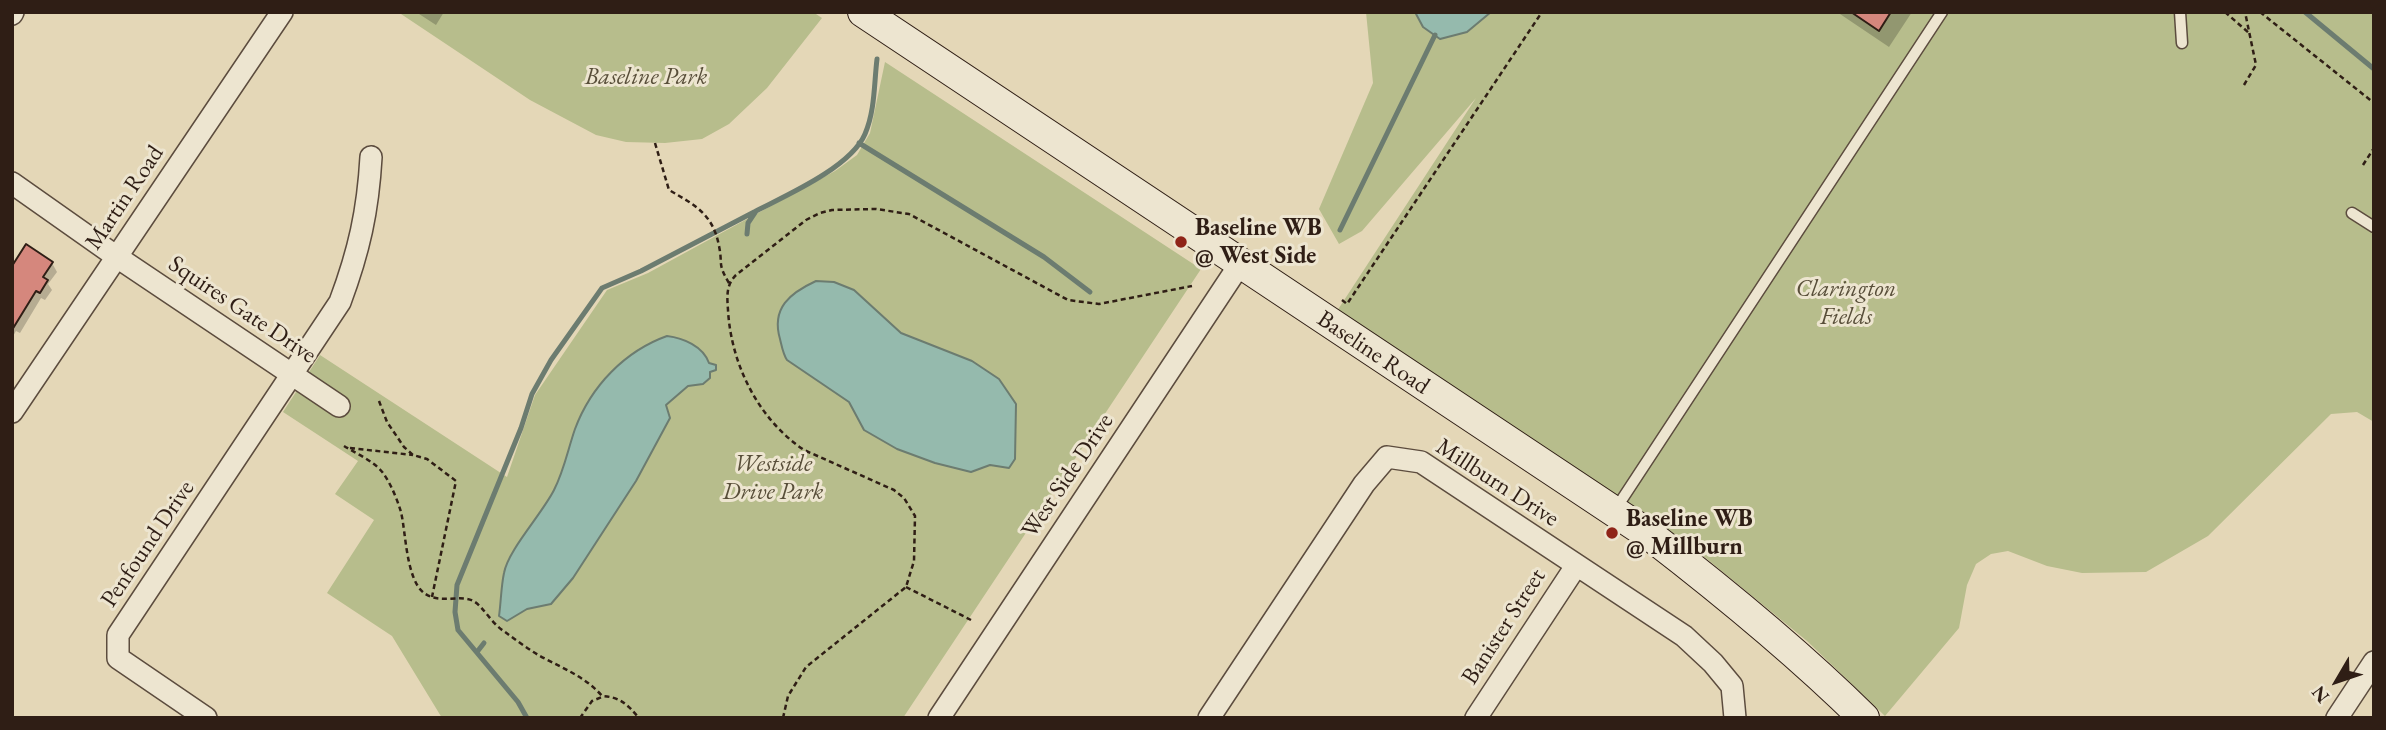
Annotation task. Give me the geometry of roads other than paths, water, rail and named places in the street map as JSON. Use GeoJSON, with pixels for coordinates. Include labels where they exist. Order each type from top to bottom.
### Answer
{"type":"FeatureCollection","features":[{"type":"Feature","properties":{"kind":"street","name":"Martin Road"},"geometry":{"type":"LineString","coordinates":[[12,412],[282,12]]}},
{"type":"Feature","properties":{"kind":"street","name":"Baseline Road"},"geometry":{"type":"LineString","coordinates":[[863,12],[1651,536],[1736,601],[1864,718]]}},
{"type":"Feature","properties":{"kind":"street"},"geometry":{"type":"LineString","coordinates":[[292,375],[340,302],[357,259],[369,198],[371,157]]}},
{"type":"Feature","properties":{"kind":"street","name":"Squires Gate Drive"},"geometry":{"type":"LineString","coordinates":[[12,183],[339,406]]}},
{"type":"Feature","properties":{"kind":"street","name":"West Side Drive"},"geometry":{"type":"LineString","coordinates":[[939,718],[1240,264]]}},
{"type":"Feature","properties":{"kind":"street","name":"Penfound Drive"},"geometry":{"type":"LineString","coordinates":[[206,718],[118,658],[118,635],[292,375]]}},
{"type":"Feature","properties":{"kind":"street","name":"Millburn Drive"},"geometry":{"type":"LineString","coordinates":[[1209,718],[1364,484],[1387,457],[1421,462],[1684,636],[1713,663],[1732,686],[1735,718]]}},
{"type":"Feature","properties":{"kind":"street","name":"Banister Street"},"geometry":{"type":"LineString","coordinates":[[1476,718],[1576,566]]}},
{"type":"Feature","properties":{"kind":"street"},"geometry":{"type":"LineString","coordinates":[[2337,718],[2374,662]]}},
{"type":"Feature","properties":{"kind":"lane"},"geometry":{"type":"LineString","coordinates":[[1614,512],[1942,12]]}},
{"type":"Feature","properties":{"kind":"lane"},"geometry":{"type":"LineString","coordinates":[[2180,12],[2182,43]]}},
{"type":"Feature","properties":{"kind":"lane"},"geometry":{"type":"LineString","coordinates":[[2352,213],[2374,227]]}},
{"type":"Feature","properties":{"kind":"water"},"geometry":{"type":"Polygon","coordinates":[[[1415,12],[1491,12],[1467,32],[1440,39],[1423,27],[1415,12]]]}},
{"type":"Feature","properties":{"kind":"water"},"geometry":{"type":"Polygon","coordinates":[[[816,281],[834,282],[854,290],[901,333],[972,361],[999,379],[1016,404],[1015,459],[1009,468],[990,465],[971,472],[897,449],[864,430],[849,402],[787,360],[778,328],[781,310],[791,296],[816,281]]]}},
{"type":"Feature","properties":{"kind":"water"},"geometry":{"type":"Polygon","coordinates":[[[667,336],[686,341],[697,348],[709,363],[716,365],[716,370],[710,372],[710,378],[703,384],[688,386],[666,405],[670,418],[636,481],[573,578],[551,604],[527,609],[507,621],[499,616],[507,564],[554,490],[575,429],[590,398],[611,372],[624,361],[637,351],[667,336]]]}},
{"type":"Feature","properties":{"kind":"waterway"},"geometry":{"type":"LineString","coordinates":[[2305,12],[2374,69]]}},
{"type":"Feature","properties":{"kind":"waterway"},"geometry":{"type":"LineString","coordinates":[[1340,230],[1435,35]]}},
{"type":"Feature","properties":{"kind":"waterway"},"geometry":{"type":"LineString","coordinates":[[747,234],[748,223],[756,211],[833,169],[858,146],[871,116],[877,59]]}},
{"type":"Feature","properties":{"kind":"waterway"},"geometry":{"type":"LineString","coordinates":[[859,143],[1044,257],[1090,292]]}},
{"type":"Feature","properties":{"kind":"waterway"},"geometry":{"type":"LineString","coordinates":[[527,718],[518,702],[458,630],[455,612],[457,585],[521,428],[532,394],[551,360],[602,288],[641,271],[756,211]]}},
{"type":"Feature","properties":{"kind":"waterway"},"geometry":{"type":"LineString","coordinates":[[477,652],[484,643]]}},
{"type":"Feature","properties":{"kind":"place","name":"Baseline WB @ West Side"},"geometry":{"type":"Point","coordinates":[1181,242]}},
{"type":"Feature","properties":{"kind":"place","name":"Baseline WB @ Millburn"},"geometry":{"type":"Point","coordinates":[1612,533]}},
{"type":"Feature","properties":{"kind":"park label","name":"Baseline Park"},"geometry":{"type":"Point","coordinates":[646,77]}},
{"type":"Feature","properties":{"kind":"park label","name":"Clarington Fields"},"geometry":{"type":"Point","coordinates":[1846,303]}},
{"type":"Feature","properties":{"kind":"park label","name":"Westside Drive Park"},"geometry":{"type":"Point","coordinates":[773,478]}}]}
